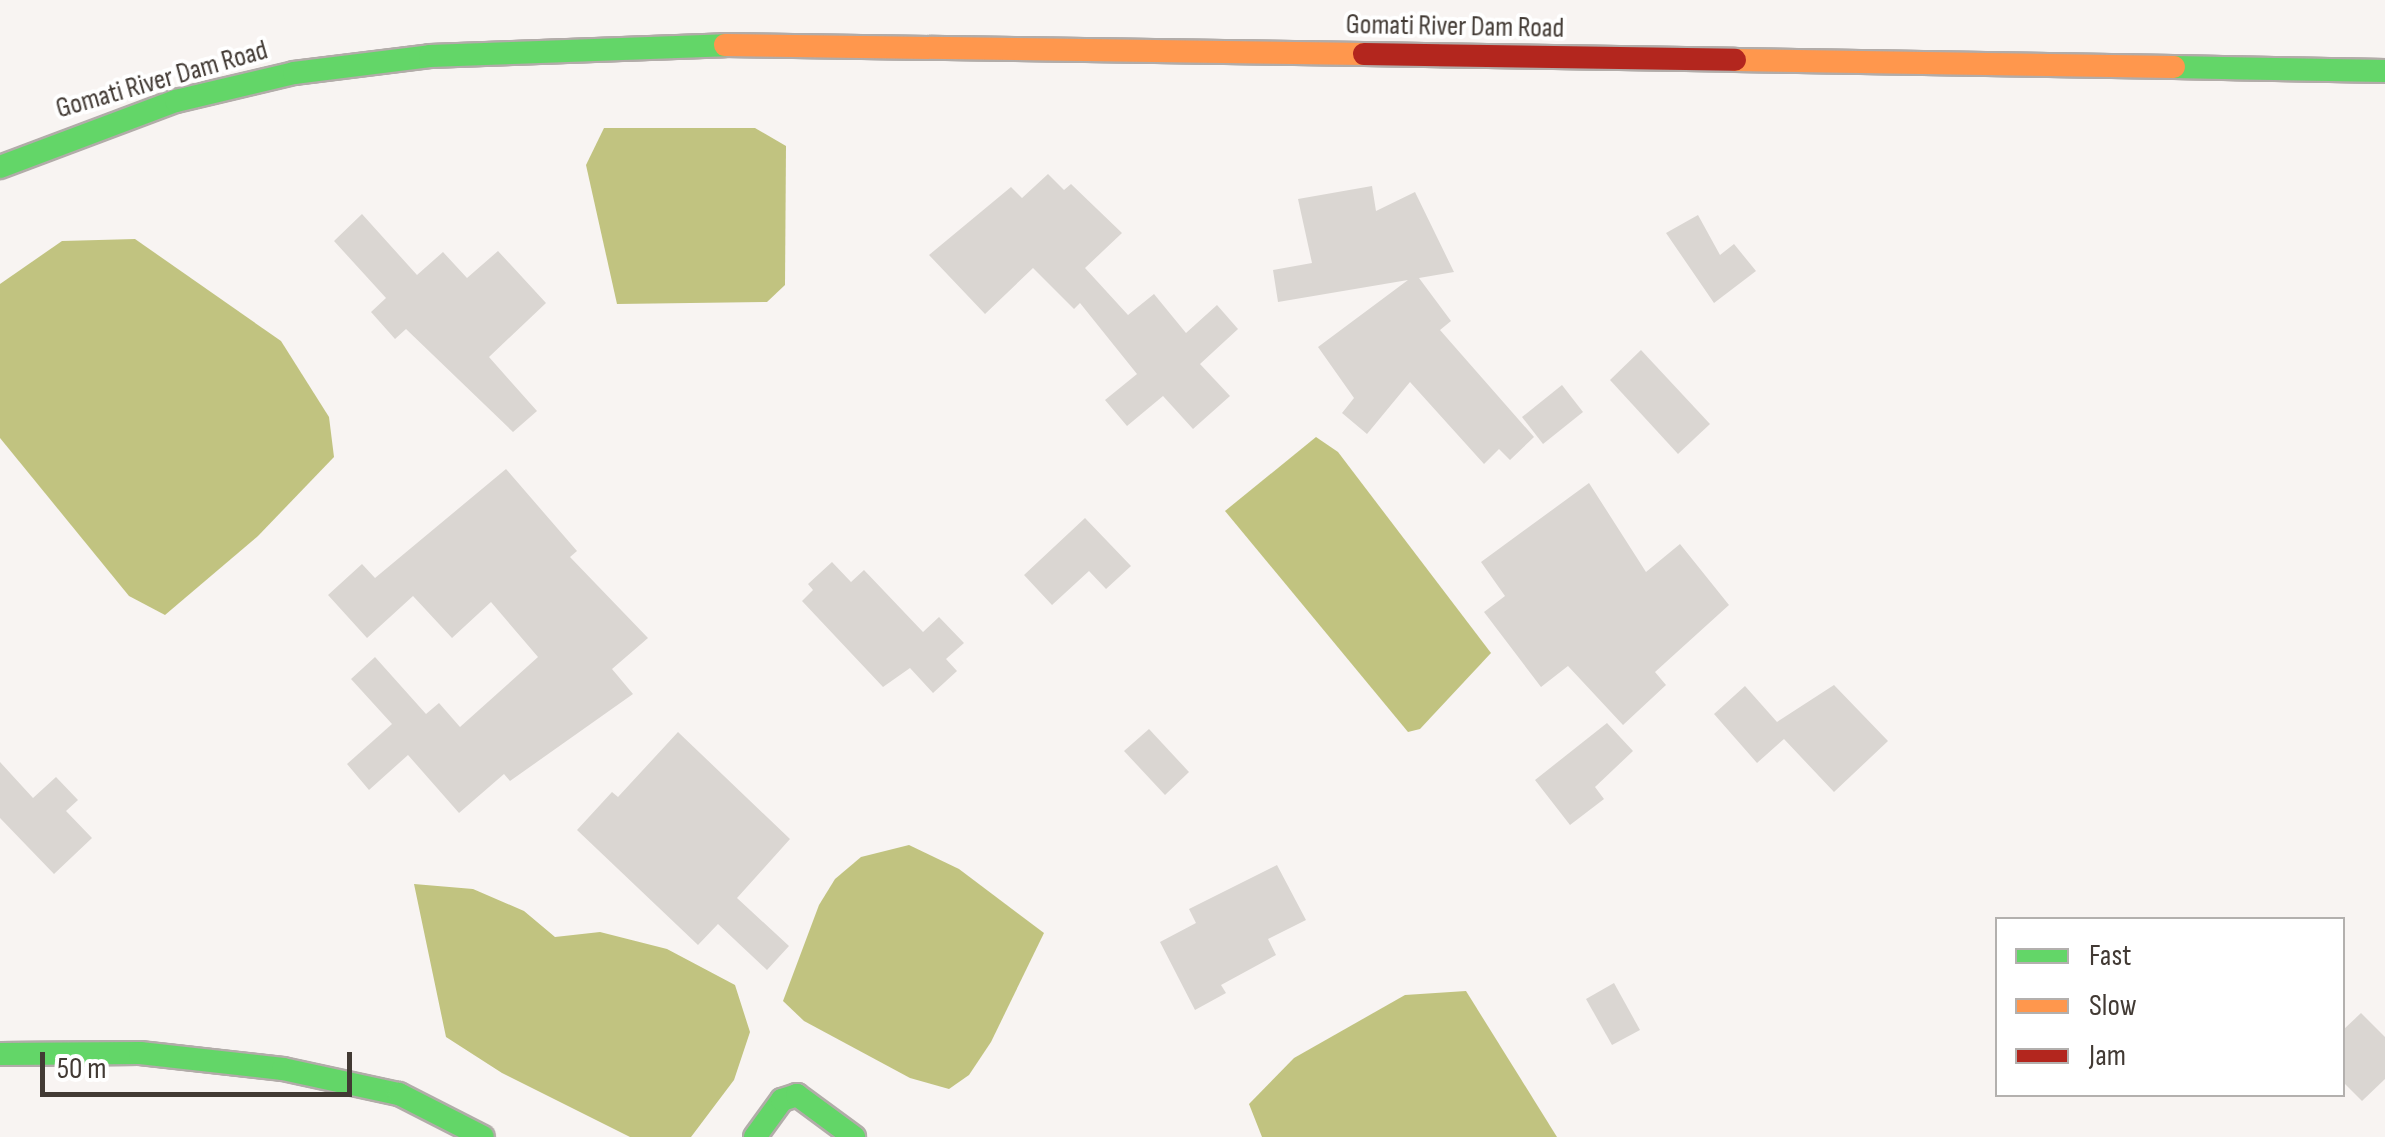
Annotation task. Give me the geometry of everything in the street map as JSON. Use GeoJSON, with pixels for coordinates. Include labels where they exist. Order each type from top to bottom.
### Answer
{"type":"FeatureCollection","features":[{"type":"Feature","properties":{"kind":"main road","name":"Gomati River Dam Road"},"geometry":{"type":"LineString","coordinates":[[0,167],[176,101],[294,73],[430,56],[761,44],[2385,71]]}},
{"type":"Feature","properties":{"kind":"main road"},"geometry":{"type":"LineString","coordinates":[[0,1054],[140,1053],[283,1069],[398,1094],[483,1137]]}},
{"type":"Feature","properties":{"kind":"main road"},"geometry":{"type":"LineString","coordinates":[[755,1137],[782,1100],[797,1095],[854,1137]]}},
{"type":"Feature","properties":{"kind":"shaded area"},"geometry":{"type":"Polygon","coordinates":[[[604,128],[755,128],[786,146],[785,285],[767,302],[617,304],[586,165],[604,128]]]}},
{"type":"Feature","properties":{"kind":"shaded area"},"geometry":{"type":"Polygon","coordinates":[[[135,239],[281,341],[329,417],[334,457],[258,536],[165,615],[129,596],[0,438],[0,284],[62,241],[135,239]]]}},
{"type":"Feature","properties":{"kind":"shaded area"},"geometry":{"type":"Polygon","coordinates":[[[1316,437],[1338,452],[1491,653],[1420,729],[1408,732],[1225,511],[1316,437]]]}},
{"type":"Feature","properties":{"kind":"shaded area"},"geometry":{"type":"Polygon","coordinates":[[[909,845],[959,869],[1044,933],[991,1042],[969,1075],[949,1089],[910,1078],[804,1021],[783,1001],[819,905],[835,879],[861,857],[909,845]]]}},
{"type":"Feature","properties":{"kind":"shaded area"},"geometry":{"type":"Polygon","coordinates":[[[414,884],[473,889],[524,911],[555,937],[600,932],[667,949],[735,985],[750,1032],[734,1080],[691,1137],[630,1137],[502,1073],[446,1037],[414,884]]]}},
{"type":"Feature","properties":{"kind":"shaded area"},"geometry":{"type":"Polygon","coordinates":[[[1466,991],[1557,1137],[1262,1137],[1249,1104],[1294,1058],[1405,995],[1466,991]]]}},
{"type":"Feature","properties":{"kind":"building"},"geometry":{"type":"Polygon","coordinates":[[[1048,174],[1064,190],[1071,184],[1122,233],[1085,268],[1128,315],[1154,294],[1186,333],[1217,305],[1238,329],[1200,364],[1230,396],[1193,429],[1163,396],[1127,426],[1105,400],[1137,374],[1080,303],[1074,309],[1033,268],[985,314],[929,255],[1011,187],[1022,198],[1048,174]]]}},
{"type":"Feature","properties":{"kind":"building"},"geometry":{"type":"Polygon","coordinates":[[[1372,186],[1376,211],[1415,192],[1454,272],[1419,278],[1451,321],[1440,330],[1534,437],[1510,460],[1499,449],[1484,464],[1410,382],[1367,434],[1342,413],[1354,398],[1318,347],[1408,280],[1278,302],[1273,270],[1312,263],[1298,199],[1372,186]]]}},
{"type":"Feature","properties":{"kind":"building"},"geometry":{"type":"Polygon","coordinates":[[[362,214],[417,275],[443,252],[467,278],[498,251],[546,303],[489,357],[537,411],[513,432],[406,329],[395,339],[371,312],[386,298],[334,241],[362,214]]]}},
{"type":"Feature","properties":{"kind":"building"},"geometry":{"type":"Polygon","coordinates":[[[1698,215],[1720,255],[1734,244],[1756,271],[1714,303],[1666,233],[1698,215]]]}},
{"type":"Feature","properties":{"kind":"building"},"geometry":{"type":"Polygon","coordinates":[[[1641,350],[1710,424],[1678,454],[1610,380],[1641,350]]]}},
{"type":"Feature","properties":{"kind":"building"},"geometry":{"type":"Polygon","coordinates":[[[1562,385],[1583,412],[1543,444],[1522,417],[1562,385]]]}},
{"type":"Feature","properties":{"kind":"building"},"geometry":{"type":"Polygon","coordinates":[[[506,469],[577,551],[570,557],[648,638],[612,669],[633,694],[510,781],[504,774],[459,813],[408,755],[369,790],[347,764],[392,724],[351,679],[375,657],[426,714],[439,703],[460,727],[538,657],[491,602],[452,638],[413,596],[367,638],[328,595],[362,564],[375,578],[506,469]]]}},
{"type":"Feature","properties":{"kind":"building"},"geometry":{"type":"Polygon","coordinates":[[[1589,483],[1646,572],[1680,544],[1729,605],[1655,672],[1666,685],[1623,725],[1568,666],[1541,687],[1484,612],[1505,596],[1481,562],[1589,483]]]}},
{"type":"Feature","properties":{"kind":"building"},"geometry":{"type":"Polygon","coordinates":[[[1085,518],[1131,566],[1106,589],[1089,571],[1052,605],[1024,575],[1085,518]]]}},
{"type":"Feature","properties":{"kind":"building"},"geometry":{"type":"Polygon","coordinates":[[[832,562],[851,582],[864,570],[923,632],[939,617],[964,643],[946,659],[957,671],[933,693],[910,668],[883,687],[802,601],[813,590],[808,584],[832,562]]]}},
{"type":"Feature","properties":{"kind":"building"},"geometry":{"type":"Polygon","coordinates":[[[1834,685],[1888,741],[1834,792],[1784,739],[1757,763],[1714,714],[1745,686],[1777,722],[1834,685]]]}},
{"type":"Feature","properties":{"kind":"building"},"geometry":{"type":"Polygon","coordinates":[[[1607,723],[1633,751],[1595,787],[1604,799],[1570,825],[1535,780],[1607,723]]]}},
{"type":"Feature","properties":{"kind":"building"},"geometry":{"type":"Polygon","coordinates":[[[1149,729],[1189,772],[1165,795],[1124,751],[1149,729]]]}},
{"type":"Feature","properties":{"kind":"building"},"geometry":{"type":"Polygon","coordinates":[[[678,732],[790,839],[737,898],[789,946],[767,970],[718,924],[698,945],[577,830],[612,792],[618,797],[678,732]]]}},
{"type":"Feature","properties":{"kind":"building"},"geometry":{"type":"Polygon","coordinates":[[[0,762],[33,798],[56,777],[78,800],[66,811],[92,838],[54,874],[0,818],[0,762]]]}},
{"type":"Feature","properties":{"kind":"building"},"geometry":{"type":"Polygon","coordinates":[[[1277,865],[1306,920],[1268,939],[1276,955],[1221,985],[1226,993],[1195,1010],[1160,942],[1196,923],[1189,909],[1277,865]]]}},
{"type":"Feature","properties":{"kind":"building"},"geometry":{"type":"Polygon","coordinates":[[[1614,983],[1640,1030],[1612,1045],[1586,999],[1614,983]]]}},
{"type":"Feature","properties":{"kind":"building"},"geometry":{"type":"Polygon","coordinates":[[[2361,1013],[2385,1037],[2385,1079],[2362,1101],[2345,1084],[2345,1028],[2361,1013]]]}},
{"type":"Feature","properties":{"kind":"traffic: fast"},"geometry":{"type":"LineString","coordinates":[[0,167],[176,101],[294,73],[430,56],[725,45]]}},
{"type":"Feature","properties":{"kind":"traffic: fast"},"geometry":{"type":"LineString","coordinates":[[2174,67],[2385,71]]}},
{"type":"Feature","properties":{"kind":"traffic: fast"},"geometry":{"type":"LineString","coordinates":[[0,1054],[140,1053],[283,1069],[399,1094],[483,1137]]}},
{"type":"Feature","properties":{"kind":"traffic: fast"},"geometry":{"type":"LineString","coordinates":[[755,1137],[782,1100],[797,1095],[854,1137]]}},
{"type":"Feature","properties":{"kind":"traffic: slow"},"geometry":{"type":"LineString","coordinates":[[725,45],[1364,54]]}},
{"type":"Feature","properties":{"kind":"traffic: slow"},"geometry":{"type":"LineString","coordinates":[[1735,60],[2174,67]]}},
{"type":"Feature","properties":{"kind":"traffic: jam"},"geometry":{"type":"LineString","coordinates":[[1364,54],[1735,60]]}}]}
